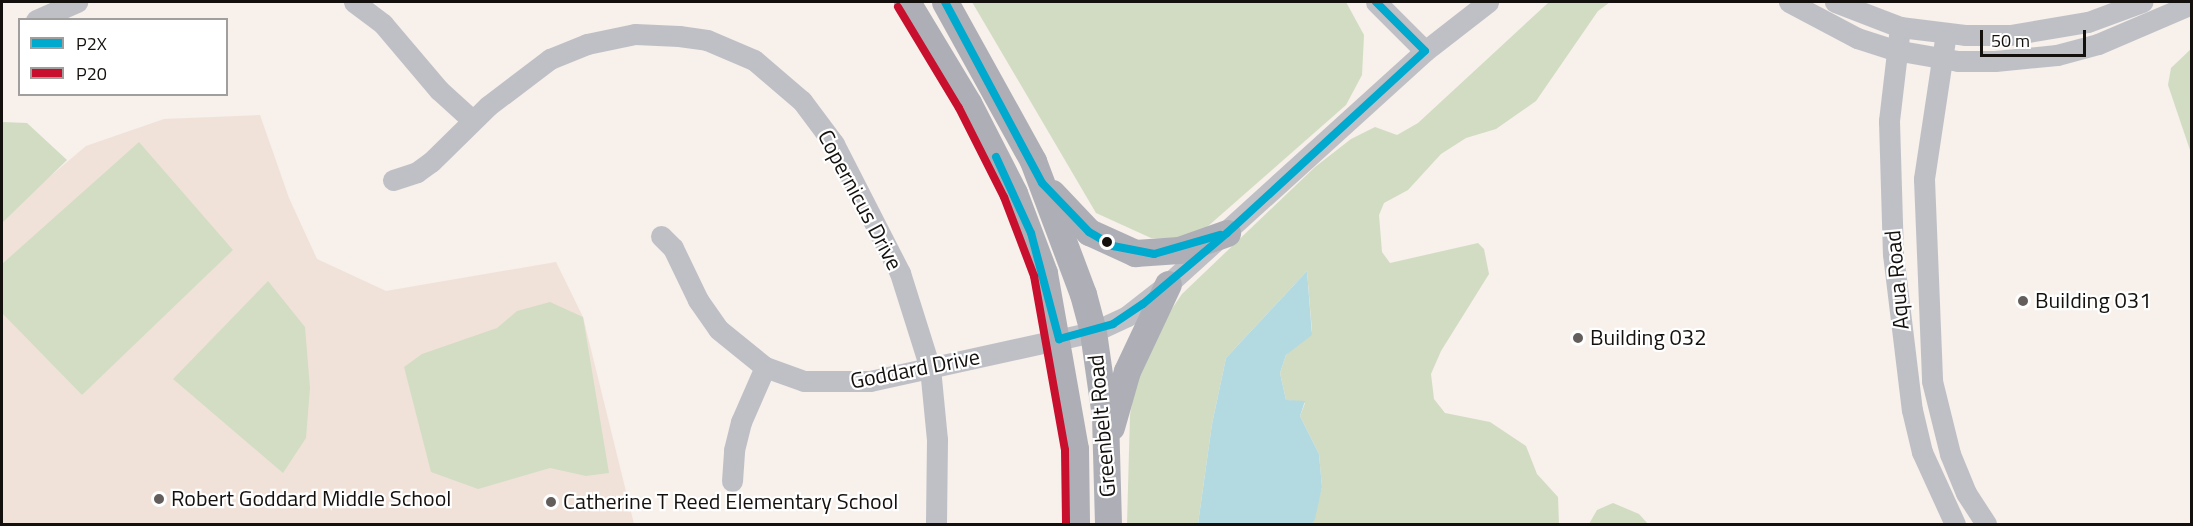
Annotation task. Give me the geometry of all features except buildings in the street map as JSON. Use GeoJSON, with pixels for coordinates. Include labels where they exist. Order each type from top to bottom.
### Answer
{"type":"FeatureCollection","features":[{"type":"Feature","properties":{"kind":"main road","name":"Greenbelt Road"},"geometry":{"type":"LineString","coordinates":[[907,2],[968,103],[1014,193],[1044,273],[1059,339],[1075,449],[1076,525]]}},
{"type":"Feature","properties":{"kind":"main road","name":"Greenbelt Road"},"geometry":{"type":"LineString","coordinates":[[945,2],[1013,121],[1042,183],[1093,332],[1107,443],[1108,525]]}},
{"type":"Feature","properties":{"kind":"main road"},"geometry":{"type":"LineString","coordinates":[[1042,183],[1089,232],[1135,253],[1179,250],[1227,233]]}},
{"type":"Feature","properties":{"kind":"main road"},"geometry":{"type":"LineString","coordinates":[[1107,443],[1127,371],[1168,284]]}},
{"type":"Feature","properties":{"kind":"street"},"geometry":{"type":"LineString","coordinates":[[40,18],[76,2]]}},
{"type":"Feature","properties":{"kind":"street"},"geometry":{"type":"LineString","coordinates":[[354,2],[384,24],[439,90],[472,120]]}},
{"type":"Feature","properties":{"kind":"street"},"geometry":{"type":"LineString","coordinates":[[1376,2],[1425,51]]}},
{"type":"Feature","properties":{"kind":"street","name":"Goddard Drive"},"geometry":{"type":"LineString","coordinates":[[660,236],[673,248],[698,300],[718,329],[765,368],[789,377],[830,384],[870,381],[1093,332],[1127,316],[1168,284],[1227,233],[1425,51],[1486,2]]}},
{"type":"Feature","properties":{"kind":"street"},"geometry":{"type":"LineString","coordinates":[[1789,2],[1847,33],[1895,50],[1943,58],[1995,62],[2057,55],[2109,40],[2192,4]]}},
{"type":"Feature","properties":{"kind":"street"},"geometry":{"type":"LineString","coordinates":[[1835,2],[1900,27],[1946,33],[2010,35],[2054,31],[2142,2]]}},
{"type":"Feature","properties":{"kind":"street","name":"Aqua Road"},"geometry":{"type":"LineString","coordinates":[[1900,27],[1895,50],[1888,150],[1893,255],[1907,377],[1922,452],[1955,525]]}},
{"type":"Feature","properties":{"kind":"street","name":"Aqua Road"},"geometry":{"type":"LineString","coordinates":[[1946,33],[1924,178],[1932,381],[1950,454],[1966,493],[1986,525]]}},
{"type":"Feature","properties":{"kind":"street","name":"Copernicus Drive"},"geometry":{"type":"LineString","coordinates":[[393,180],[424,168],[472,120],[550,59],[605,39],[635,34],[708,40],[738,51],[787,86],[834,144],[896,264],[930,369],[937,440],[936,525]]}},
{"type":"Feature","properties":{"kind":"street"},"geometry":{"type":"LineString","coordinates":[[732,481],[734,450],[741,422],[765,368]]}},
{"type":"Feature","properties":{"kind":"shaded area"},"geometry":{"type":"Polygon","coordinates":[[[260,115],[289,198],[317,259],[386,291],[556,262],[583,317],[634,524],[2,524],[2,217],[86,146],[164,119],[260,115]]]}},
{"type":"Feature","properties":{"kind":"green space"},"geometry":{"type":"Polygon","coordinates":[[[972,2],[1346,2],[1364,35],[1362,75],[1346,105],[1207,227],[1178,240],[1151,238],[1096,213],[972,2]]]}},
{"type":"Feature","properties":{"kind":"green space"},"geometry":{"type":"Polygon","coordinates":[[[1549,2],[1610,2],[1598,11],[1536,101],[1496,129],[1466,138],[1441,154],[1408,190],[1384,203],[1379,215],[1382,252],[1390,263],[1478,243],[1484,249],[1489,274],[1441,351],[1431,374],[1434,399],[1445,413],[1490,422],[1526,446],[1537,474],[1558,497],[1559,524],[1312,524],[1322,487],[1319,454],[1300,416],[1305,403],[1286,400],[1280,373],[1286,355],[1312,331],[1307,271],[1226,358],[1212,424],[1198,524],[1127,524],[1130,415],[1136,380],[1162,323],[1182,294],[1315,167],[1351,139],[1375,127],[1397,135],[1418,123],[1549,2]]]}},
{"type":"Feature","properties":{"kind":"green space"},"geometry":{"type":"Polygon","coordinates":[[[2191,49],[2191,153],[2168,85],[2171,68],[2191,49]]]}},
{"type":"Feature","properties":{"kind":"green space"},"geometry":{"type":"Polygon","coordinates":[[[2,122],[27,123],[67,160],[2,223],[2,122]]]}},
{"type":"Feature","properties":{"kind":"green space"},"geometry":{"type":"Polygon","coordinates":[[[139,142],[233,250],[82,395],[2,313],[2,264],[139,142]]]}},
{"type":"Feature","properties":{"kind":"green space"},"geometry":{"type":"Polygon","coordinates":[[[268,281],[305,327],[310,388],[306,438],[283,473],[173,379],[268,281]]]}},
{"type":"Feature","properties":{"kind":"green space"},"geometry":{"type":"Polygon","coordinates":[[[550,302],[583,317],[609,473],[586,476],[550,468],[478,489],[431,472],[404,367],[422,354],[497,328],[517,311],[550,302]]]}},
{"type":"Feature","properties":{"kind":"green space"},"geometry":{"type":"Polygon","coordinates":[[[1613,503],[1639,514],[1648,524],[1589,524],[1597,510],[1613,503]]]}},
{"type":"Feature","properties":{"kind":"water"},"geometry":{"type":"Polygon","coordinates":[[[1307,271],[1312,335],[1286,355],[1280,373],[1286,400],[1305,401],[1300,416],[1319,454],[1322,487],[1315,519],[1312,524],[1198,524],[1212,424],[1226,358],[1307,271]]]}},
{"type":"Feature","properties":{"kind":"transit line","name":"P2X"},"geometry":{"type":"LineString","coordinates":[[945,2],[1042,183],[1089,232],[1113,246],[1154,254],[1220,235]]}},
{"type":"Feature","properties":{"kind":"transit line","name":"P2X"},"geometry":{"type":"LineString","coordinates":[[1376,2],[1425,51]]}},
{"type":"Feature","properties":{"kind":"transit line","name":"P20"},"geometry":{"type":"LineString","coordinates":[[898,7],[959,108],[1004,197],[1034,276],[1065,450],[1066,524]]}},
{"type":"Feature","properties":{"kind":"transit line","name":"P2X"},"geometry":{"type":"LineString","coordinates":[[1059,339],[1113,324],[1143,304],[1227,233],[1425,51]]}},
{"type":"Feature","properties":{"kind":"transit line","name":"P2X"},"geometry":{"type":"LineString","coordinates":[[996,157],[1031,233],[1059,339]]}},
{"type":"Feature","properties":{"kind":"place","name":"Building 031"},"geometry":{"type":"Point","coordinates":[2023,301]}},
{"type":"Feature","properties":{"kind":"place","name":"Building 032"},"geometry":{"type":"Point","coordinates":[1578,338]}},
{"type":"Feature","properties":{"kind":"place","name":"Robert Goddard Middle School"},"geometry":{"type":"Point","coordinates":[159,499]}},
{"type":"Feature","properties":{"kind":"place","name":"Catherine T Reed Elementary School"},"geometry":{"type":"Point","coordinates":[551,502]}}]}
